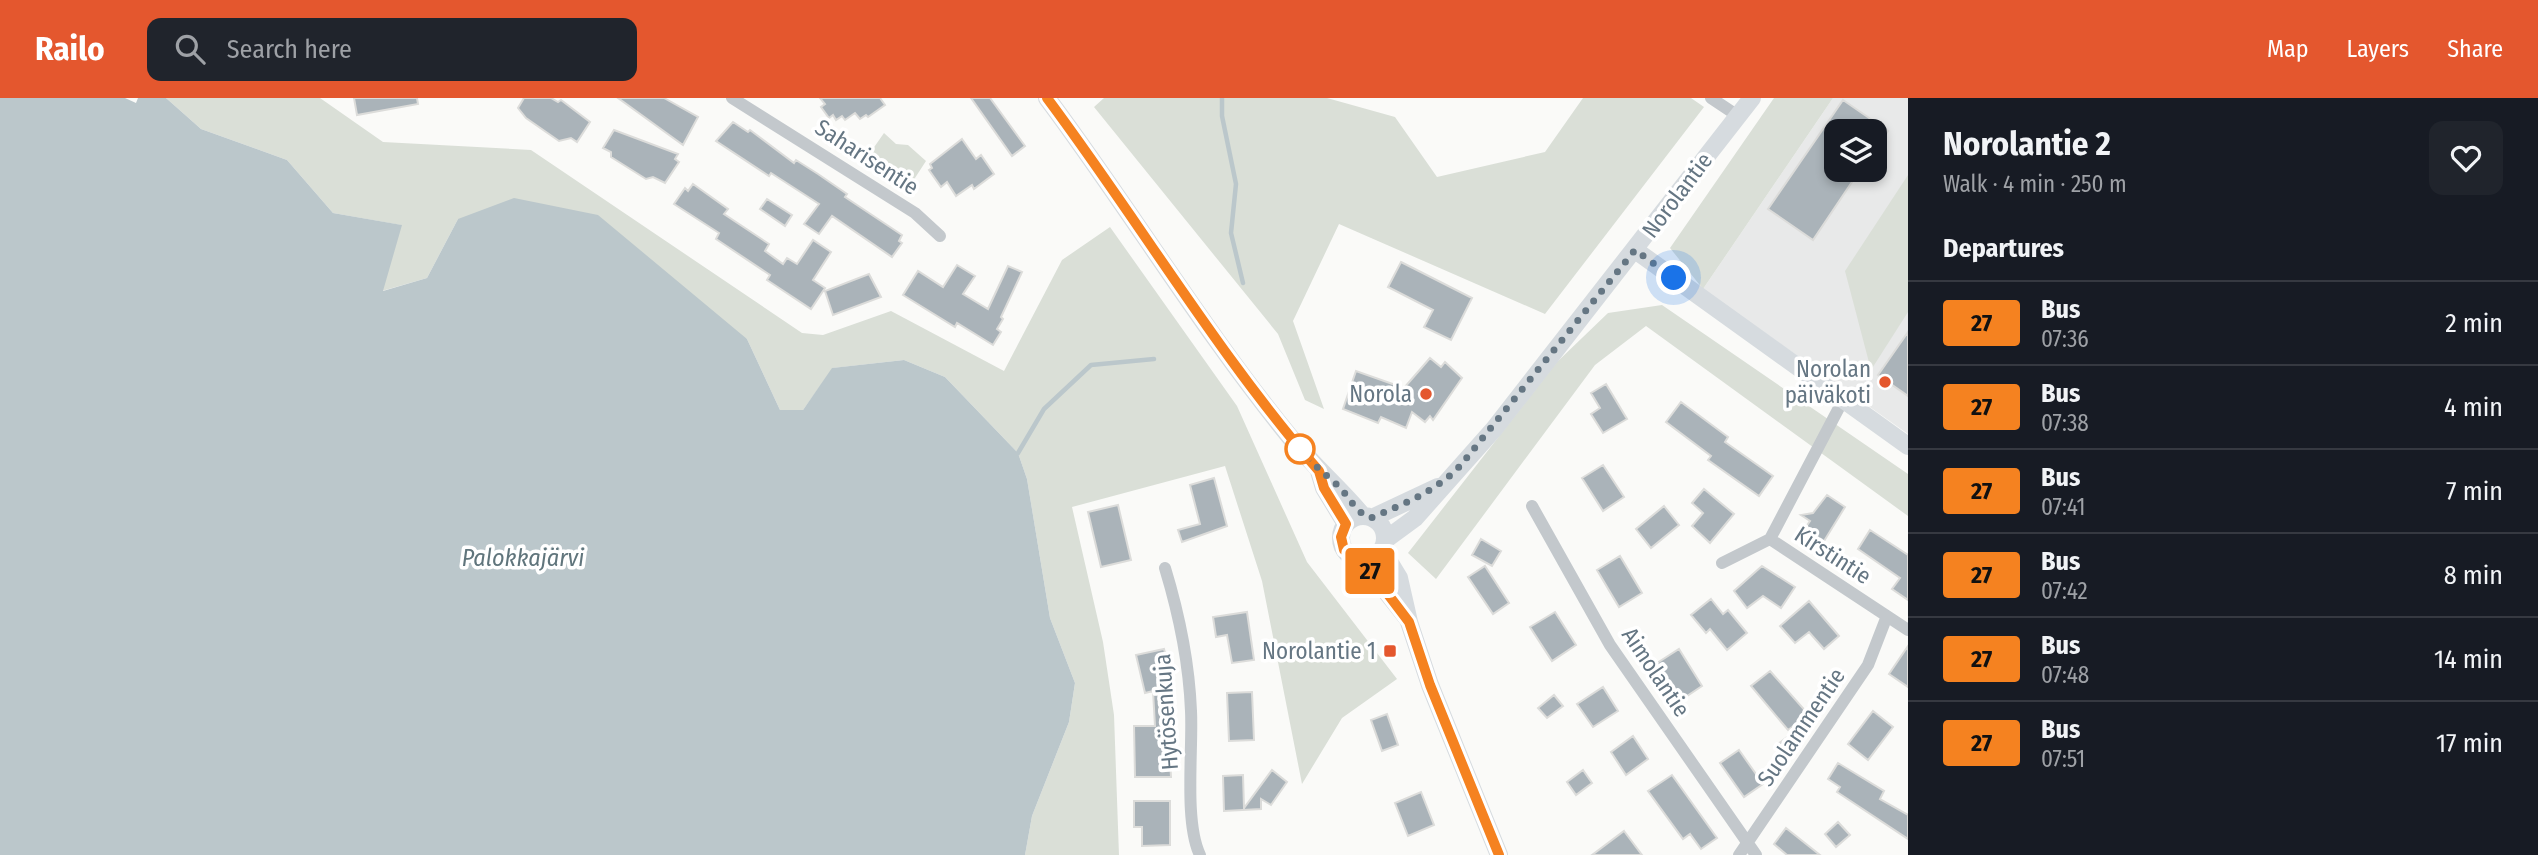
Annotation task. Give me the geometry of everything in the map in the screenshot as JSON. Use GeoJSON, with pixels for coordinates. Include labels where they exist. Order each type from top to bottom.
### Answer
{"type":"FeatureCollection","features":[{"type":"Feature","properties":{"kind":"main road"},"geometry":{"type":"LineString","coordinates":[[1047,98],[1104,174],[1248,383],[1319,471],[1337,484],[1367,516],[1382,527],[1383,545],[1399,578],[1409,622],[1430,685],[1499,855]]}},
{"type":"Feature","properties":{"kind":"main road","name":"Norolantie"},"geometry":{"type":"LineString","coordinates":[[1383,545],[1415,518],[1441,485],[1494,429],[1752,98]]}},
{"type":"Feature","properties":{"kind":"main road"},"geometry":{"type":"LineString","coordinates":[[1635,250],[1842,402],[1908,446]]}},
{"type":"Feature","properties":{"kind":"main road"},"geometry":{"type":"LineString","coordinates":[[1319,471],[1324,488],[1346,524]]}},
{"type":"Feature","properties":{"kind":"main road","name":"Norolantie"},"geometry":{"type":"LineString","coordinates":[[1367,516],[1441,485]]}},
{"type":"Feature","properties":{"kind":"main road"},"geometry":{"type":"LineString","coordinates":[[1367,516],[1346,524],[1341,537],[1344,550],[1362,560],[1409,622]]}},
{"type":"Feature","properties":{"kind":"main road"},"geometry":{"type":"LineString","coordinates":[[1362,560],[1375,557],[1383,545]]}},
{"type":"Feature","properties":{"kind":"street","name":"Saharisentie"},"geometry":{"type":"LineString","coordinates":[[732,98],[915,213],[940,236]]}},
{"type":"Feature","properties":{"kind":"street"},"geometry":{"type":"LineString","coordinates":[[1711,98],[1738,116]]}},
{"type":"Feature","properties":{"kind":"street","name":"Kirstintie"},"geometry":{"type":"LineString","coordinates":[[1722,563],[1770,539],[1842,402]]}},
{"type":"Feature","properties":{"kind":"street","name":"Aimolantie"},"geometry":{"type":"LineString","coordinates":[[1532,506],[1610,645],[1756,855]]}},
{"type":"Feature","properties":{"kind":"street","name":"Kirstintie"},"geometry":{"type":"LineString","coordinates":[[1770,539],[1908,630]]}},
{"type":"Feature","properties":{"kind":"street","name":"Hytösenkuja"},"geometry":{"type":"LineString","coordinates":[[1165,568],[1186,659],[1191,710],[1193,827],[1200,855]]}},
{"type":"Feature","properties":{"kind":"street","name":"Suolammentie"},"geometry":{"type":"LineString","coordinates":[[1739,855],[1868,665],[1887,616]]}},
{"type":"Feature","properties":{"kind":"shaded area"},"geometry":{"type":"Polygon","coordinates":[[[166,98],[320,98],[383,142],[531,150],[802,333],[823,335],[891,311],[1004,371],[1062,260],[1110,227],[1237,406],[1307,562],[1397,679],[1342,718],[1302,784],[1262,581],[1225,466],[1072,507],[1103,642],[1114,715],[1119,855],[1025,855],[1032,816],[1069,722],[1075,683],[1050,618],[1027,479],[1018,453],[945,377],[904,360],[833,368],[803,410],[780,410],[747,339],[458,219],[427,278],[382,291],[401,225],[333,213],[287,160],[201,129],[166,98]]]}},
{"type":"Feature","properties":{"kind":"shaded area"},"geometry":{"type":"Polygon","coordinates":[[[1104,98],[1327,98],[1395,117],[1437,177],[1545,152],[1583,98],[1691,98],[1704,107],[1545,314],[1339,224],[1293,321],[1324,409],[1305,400],[1278,334],[1094,107],[1104,98]]]}},
{"type":"Feature","properties":{"kind":"shaded area"},"geometry":{"type":"Polygon","coordinates":[[[1774,98],[1833,98],[1703,289],[1670,248],[1774,98]]]}},
{"type":"Feature","properties":{"kind":"shaded area"},"geometry":{"type":"Polygon","coordinates":[[[1833,98],[1908,98],[1908,434],[1703,289],[1833,98]]]}},
{"type":"Feature","properties":{"kind":"shaded area"},"geometry":{"type":"Polygon","coordinates":[[[884,133],[896,144],[908,145],[926,161],[913,181],[870,153],[884,133]]]}},
{"type":"Feature","properties":{"kind":"shaded area"},"geometry":{"type":"Polygon","coordinates":[[[1908,175],[1908,312],[1871,370],[1845,271],[1908,175]]]}},
{"type":"Feature","properties":{"kind":"shaded area"},"geometry":{"type":"Polygon","coordinates":[[[1662,305],[1908,474],[1908,516],[1646,326],[1595,365],[1436,579],[1408,553],[1557,362],[1608,313],[1662,305]]]}},
{"type":"Feature","properties":{"kind":"water","name":"Palokkajärvi"},"geometry":{"type":"Polygon","coordinates":[[[0,98],[125,98],[136,103],[138,98],[166,98],[201,129],[287,160],[333,213],[402,225],[383,291],[427,278],[458,219],[514,198],[598,215],[747,339],[780,410],[803,410],[832,368],[904,360],[945,377],[1018,453],[1027,479],[1050,618],[1075,683],[1069,722],[1032,816],[1025,855],[0,855],[0,98]]]}},
{"type":"Feature","properties":{"kind":"building"},"geometry":{"type":"Polygon","coordinates":[[[354,98],[417,98],[418,104],[357,115],[354,98]]]}},
{"type":"Feature","properties":{"kind":"building"},"geometry":{"type":"Polygon","coordinates":[[[524,98],[551,98],[558,102],[561,100],[590,122],[577,142],[571,138],[559,141],[526,118],[518,108],[524,98]]]}},
{"type":"Feature","properties":{"kind":"building"},"geometry":{"type":"Polygon","coordinates":[[[618,98],[664,98],[698,117],[683,145],[618,98]]]}},
{"type":"Feature","properties":{"kind":"building"},"geometry":{"type":"Polygon","coordinates":[[[820,98],[880,98],[885,105],[868,117],[866,115],[860,119],[855,113],[845,120],[842,116],[836,120],[833,115],[829,118],[821,107],[825,104],[820,98]]]}},
{"type":"Feature","properties":{"kind":"building"},"geometry":{"type":"Polygon","coordinates":[[[971,98],[990,98],[1025,146],[1012,156],[971,98]]]}},
{"type":"Feature","properties":{"kind":"building"},"geometry":{"type":"Polygon","coordinates":[[[1843,100],[1871,119],[1830,119],[1843,100]]]}},
{"type":"Feature","properties":{"kind":"building"},"geometry":{"type":"Polygon","coordinates":[[[733,122],[748,132],[750,130],[794,163],[796,160],[818,174],[847,194],[845,197],[902,235],[899,241],[902,243],[892,257],[832,216],[819,234],[804,224],[819,204],[771,173],[769,176],[716,141],[733,122]]]}},
{"type":"Feature","properties":{"kind":"building"},"geometry":{"type":"Polygon","coordinates":[[[1824,128],[1824,182],[1852,182],[1813,240],[1768,209],[1824,128]]]}},
{"type":"Feature","properties":{"kind":"building"},"geometry":{"type":"Polygon","coordinates":[[[614,130],[678,154],[675,159],[679,162],[665,183],[653,177],[646,179],[611,157],[611,152],[603,148],[614,130]]]}},
{"type":"Feature","properties":{"kind":"building"},"geometry":{"type":"Polygon","coordinates":[[[962,139],[976,159],[981,155],[994,174],[974,189],[972,185],[956,196],[947,182],[941,187],[929,170],[932,168],[930,164],[962,139]]]}},
{"type":"Feature","properties":{"kind":"building"},"geometry":{"type":"Polygon","coordinates":[[[693,184],[728,209],[724,214],[769,244],[765,251],[783,264],[787,258],[797,264],[813,240],[831,252],[813,280],[825,288],[811,309],[767,280],[770,275],[716,239],[719,233],[674,204],[685,188],[688,191],[693,184]]]}},
{"type":"Feature","properties":{"kind":"building"},"geometry":{"type":"Polygon","coordinates":[[[767,199],[792,215],[785,226],[760,209],[767,199]]]}},
{"type":"Feature","properties":{"kind":"building"},"geometry":{"type":"Polygon","coordinates":[[[1401,262],[1472,298],[1451,340],[1424,327],[1433,310],[1388,287],[1401,262]]]}},
{"type":"Feature","properties":{"kind":"building"},"geometry":{"type":"Polygon","coordinates":[[[957,265],[975,276],[963,294],[988,309],[1008,266],[1022,272],[1001,317],[1003,319],[997,329],[1001,332],[993,345],[957,323],[955,327],[903,295],[918,271],[943,287],[957,265]]]}},
{"type":"Feature","properties":{"kind":"building"},"geometry":{"type":"Polygon","coordinates":[[[869,274],[881,297],[833,315],[825,291],[869,274]]]}},
{"type":"Feature","properties":{"kind":"building"},"geometry":{"type":"Polygon","coordinates":[[[1908,332],[1908,396],[1878,375],[1908,332]]]}},
{"type":"Feature","properties":{"kind":"building","name":"Norola"},"geometry":{"type":"Polygon","coordinates":[[[1430,358],[1441,367],[1445,362],[1462,378],[1433,420],[1430,416],[1425,422],[1412,412],[1406,428],[1381,417],[1378,423],[1343,409],[1356,371],[1404,388],[1430,358]]]}},
{"type":"Feature","properties":{"kind":"building"},"geometry":{"type":"Polygon","coordinates":[[[1606,384],[1627,419],[1603,433],[1591,414],[1600,408],[1591,393],[1606,384]]]}},
{"type":"Feature","properties":{"kind":"building"},"geometry":{"type":"Polygon","coordinates":[[[1681,402],[1728,437],[1725,442],[1773,476],[1759,496],[1708,460],[1711,456],[1666,422],[1681,402]]]}},
{"type":"Feature","properties":{"kind":"building"},"geometry":{"type":"Polygon","coordinates":[[[1603,465],[1624,497],[1603,511],[1582,478],[1603,465]]]}},
{"type":"Feature","properties":{"kind":"building"},"geometry":{"type":"Polygon","coordinates":[[[1214,478],[1227,526],[1182,542],[1178,530],[1200,524],[1190,485],[1214,478]]]}},
{"type":"Feature","properties":{"kind":"building"},"geometry":{"type":"Polygon","coordinates":[[[1704,489],[1734,514],[1710,543],[1692,526],[1703,513],[1692,503],[1704,489]]]}},
{"type":"Feature","properties":{"kind":"building"},"geometry":{"type":"Polygon","coordinates":[[[1827,495],[1845,507],[1821,546],[1801,534],[1810,521],[1801,515],[1813,513],[1827,495]]]}},
{"type":"Feature","properties":{"kind":"building"},"geometry":{"type":"Polygon","coordinates":[[[1118,505],[1131,560],[1101,567],[1088,512],[1118,505]]]}},
{"type":"Feature","properties":{"kind":"building"},"geometry":{"type":"Polygon","coordinates":[[[1664,506],[1679,525],[1651,548],[1636,529],[1664,506]]]}},
{"type":"Feature","properties":{"kind":"building"},"geometry":{"type":"Polygon","coordinates":[[[1870,530],[1908,555],[1908,600],[1892,589],[1900,578],[1858,549],[1870,530]]]}},
{"type":"Feature","properties":{"kind":"building"},"geometry":{"type":"Polygon","coordinates":[[[1481,539],[1501,551],[1492,566],[1472,555],[1481,539]]]}},
{"type":"Feature","properties":{"kind":"building"},"geometry":{"type":"Polygon","coordinates":[[[1620,556],[1642,593],[1619,607],[1597,570],[1620,556]]]}},
{"type":"Feature","properties":{"kind":"building"},"geometry":{"type":"Polygon","coordinates":[[[1485,566],[1509,603],[1493,614],[1468,577],[1485,566]]]}},
{"type":"Feature","properties":{"kind":"building"},"geometry":{"type":"Polygon","coordinates":[[[1762,566],[1795,587],[1781,608],[1763,596],[1747,608],[1734,591],[1762,566]]]}},
{"type":"Feature","properties":{"kind":"building"},"geometry":{"type":"Polygon","coordinates":[[[1711,599],[1723,614],[1728,610],[1747,633],[1727,650],[1710,629],[1706,633],[1691,615],[1711,599]]]}},
{"type":"Feature","properties":{"kind":"building"},"geometry":{"type":"Polygon","coordinates":[[[1809,601],[1839,636],[1824,649],[1809,632],[1795,643],[1780,626],[1809,601]]]}},
{"type":"Feature","properties":{"kind":"building"},"geometry":{"type":"Polygon","coordinates":[[[1247,612],[1254,660],[1232,663],[1227,635],[1216,637],[1213,617],[1247,612]]]}},
{"type":"Feature","properties":{"kind":"building"},"geometry":{"type":"Polygon","coordinates":[[[1555,612],[1576,645],[1552,661],[1530,627],[1555,612]]]}},
{"type":"Feature","properties":{"kind":"building"},"geometry":{"type":"Polygon","coordinates":[[[1908,646],[1908,687],[1889,674],[1908,646]]]}},
{"type":"Feature","properties":{"kind":"building"},"geometry":{"type":"Polygon","coordinates":[[[1164,649],[1173,686],[1166,688],[1171,777],[1135,777],[1134,726],[1155,726],[1153,691],[1145,693],[1136,655],[1164,649]]]}},
{"type":"Feature","properties":{"kind":"building"},"geometry":{"type":"Polygon","coordinates":[[[1679,649],[1702,686],[1678,702],[1654,665],[1679,649]]]}},
{"type":"Feature","properties":{"kind":"building"},"geometry":{"type":"Polygon","coordinates":[[[1770,671],[1809,715],[1788,730],[1751,686],[1770,671]]]}},
{"type":"Feature","properties":{"kind":"building"},"geometry":{"type":"Polygon","coordinates":[[[1603,687],[1618,711],[1593,727],[1577,704],[1603,687]]]}},
{"type":"Feature","properties":{"kind":"building"},"geometry":{"type":"Polygon","coordinates":[[[1252,692],[1254,740],[1229,741],[1227,693],[1252,692]]]}},
{"type":"Feature","properties":{"kind":"building"},"geometry":{"type":"Polygon","coordinates":[[[1554,695],[1563,706],[1547,718],[1538,708],[1554,695]]]}},
{"type":"Feature","properties":{"kind":"building"},"geometry":{"type":"Polygon","coordinates":[[[1873,711],[1893,727],[1868,760],[1848,744],[1873,711]]]}},
{"type":"Feature","properties":{"kind":"building"},"geometry":{"type":"Polygon","coordinates":[[[1387,714],[1398,745],[1382,751],[1371,720],[1387,714]]]}},
{"type":"Feature","properties":{"kind":"building"},"geometry":{"type":"Polygon","coordinates":[[[1790,735],[1798,746],[1786,754],[1778,744],[1790,735]]]}},
{"type":"Feature","properties":{"kind":"building"},"geometry":{"type":"Polygon","coordinates":[[[1633,736],[1648,759],[1626,775],[1611,752],[1633,736]]]}},
{"type":"Feature","properties":{"kind":"building"},"geometry":{"type":"Polygon","coordinates":[[[1739,750],[1763,784],[1744,797],[1720,763],[1739,750]]]}},
{"type":"Feature","properties":{"kind":"building"},"geometry":{"type":"Polygon","coordinates":[[[1838,763],[1884,791],[1880,799],[1908,815],[1908,839],[1837,792],[1840,787],[1828,779],[1838,763]]]}},
{"type":"Feature","properties":{"kind":"building"},"geometry":{"type":"Polygon","coordinates":[[[1272,770],[1287,782],[1271,805],[1261,799],[1261,809],[1224,811],[1223,776],[1243,775],[1244,808],[1272,770]]]}},
{"type":"Feature","properties":{"kind":"building"},"geometry":{"type":"Polygon","coordinates":[[[1583,770],[1592,783],[1576,795],[1567,782],[1583,770]]]}},
{"type":"Feature","properties":{"kind":"building"},"geometry":{"type":"Polygon","coordinates":[[[1672,775],[1717,838],[1701,849],[1690,834],[1683,839],[1648,791],[1672,775]]]}},
{"type":"Feature","properties":{"kind":"building"},"geometry":{"type":"Polygon","coordinates":[[[1421,792],[1434,825],[1408,836],[1395,803],[1421,792]]]}},
{"type":"Feature","properties":{"kind":"building"},"geometry":{"type":"Polygon","coordinates":[[[1134,801],[1170,801],[1170,845],[1142,846],[1142,827],[1134,827],[1134,801]]]}},
{"type":"Feature","properties":{"kind":"building"},"geometry":{"type":"Polygon","coordinates":[[[1838,822],[1850,835],[1836,847],[1825,834],[1838,822]]]}},
{"type":"Feature","properties":{"kind":"building"},"geometry":{"type":"Polygon","coordinates":[[[1786,828],[1820,855],[1787,855],[1774,844],[1786,828]]]}},
{"type":"Feature","properties":{"kind":"building"},"geometry":{"type":"Polygon","coordinates":[[[1624,831],[1642,855],[1592,855],[1624,831]]]}},
{"type":"Feature","properties":{"kind":"waterway"},"geometry":{"type":"LineString","coordinates":[[1222,98],[1222,116],[1236,184],[1231,233],[1243,283]]}},
{"type":"Feature","properties":{"kind":"waterway"},"geometry":{"type":"LineString","coordinates":[[1018,453],[1044,409],[1091,365],[1154,359]]}},
{"type":"Feature","properties":{"kind":"bus line","name":"27"},"geometry":{"type":"LineString","coordinates":[[1047,98],[1104,174],[1248,383],[1319,471],[1324,488],[1346,524],[1341,537],[1344,550],[1355,559],[1362,560],[1409,622],[1430,685],[1499,855]]}},
{"type":"Feature","properties":{"kind":"place","name":"Norolan päiväkoti"},"geometry":{"type":"Point","coordinates":[1885,382]}},
{"type":"Feature","properties":{"kind":"place","name":"Norola"},"geometry":{"type":"Point","coordinates":[1426,394]}},
{"type":"Feature","properties":{"kind":"place","name":"Norolantie 1"},"geometry":{"type":"Point","coordinates":[1390,651]}},
{"type":"Feature","properties":{"kind":"route"},"geometry":{"type":"LineString","coordinates":[[1300,449],[1319,471],[1337,484],[1362,515],[1371,518],[1403,504],[1441,485],[1494,429],[1635,250],[1674,278]]}}]}
